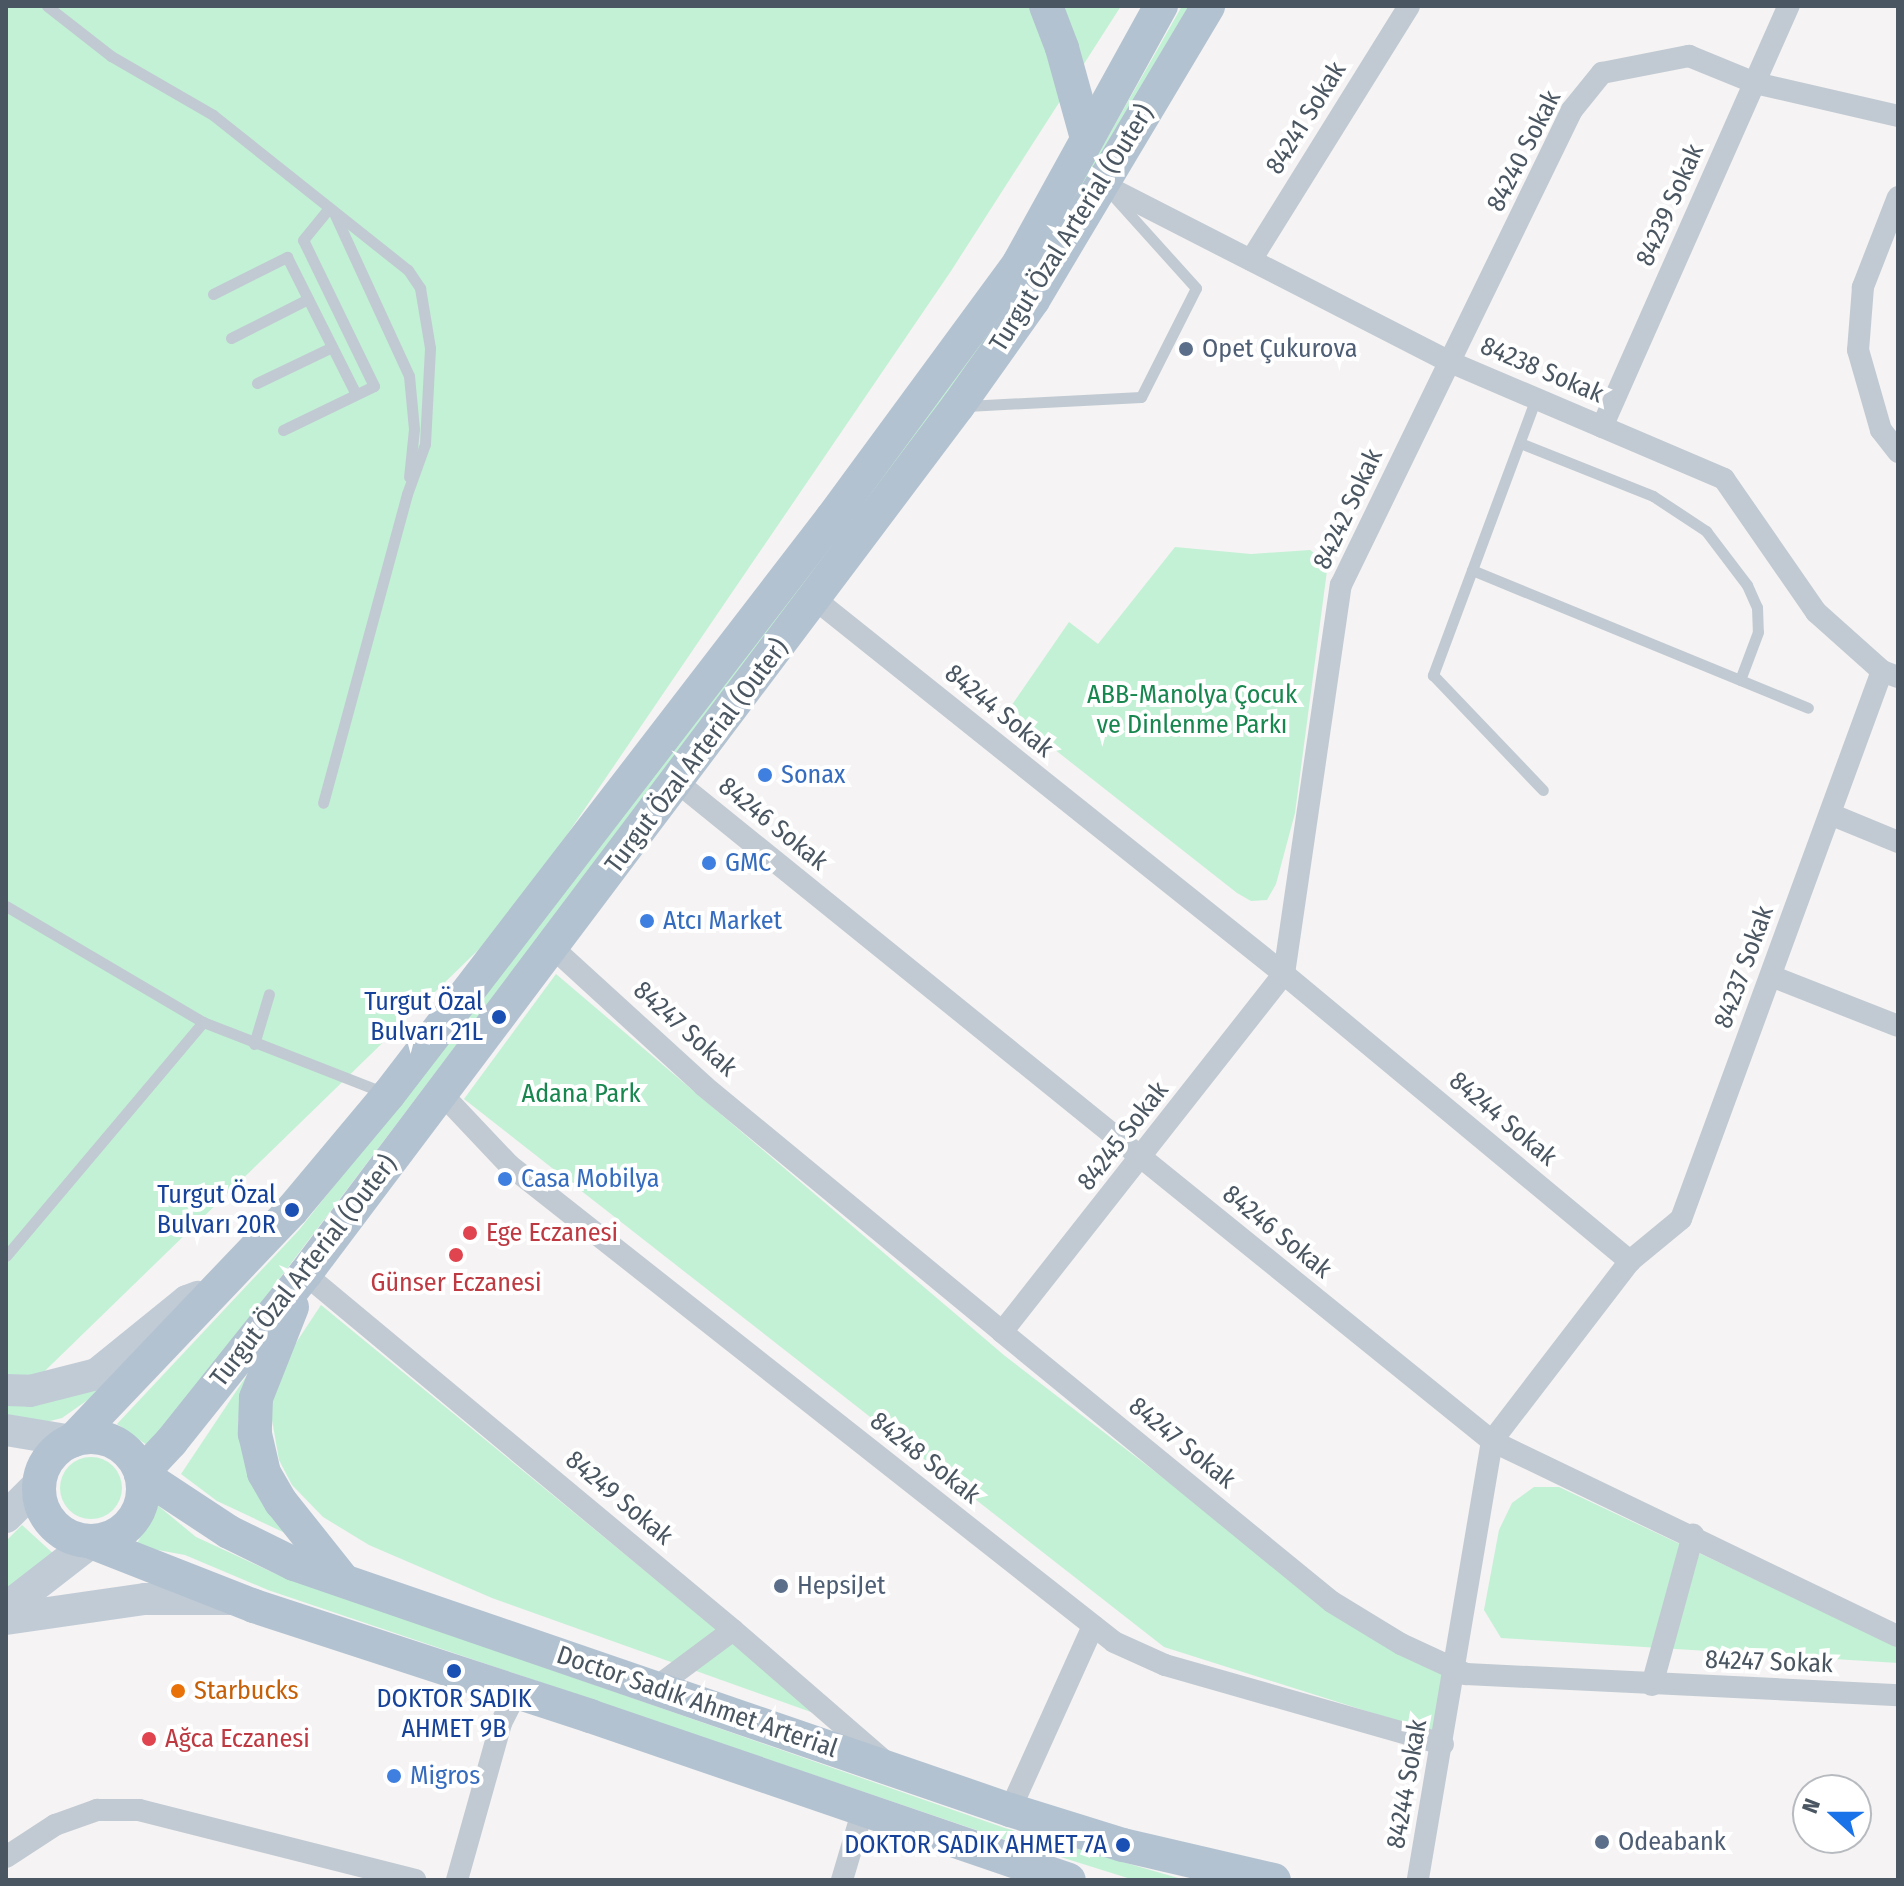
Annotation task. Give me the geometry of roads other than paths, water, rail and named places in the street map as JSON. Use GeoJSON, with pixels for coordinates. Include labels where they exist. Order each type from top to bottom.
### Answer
{"type":"FeatureCollection","features":[{"type":"Feature","properties":{"kind":"main road"},"geometry":{"type":"LineString","coordinates":[[1046,6],[1062,48],[1087,138]]}},
{"type":"Feature","properties":{"kind":"main road","name":"Turgut Özal Arterial (Outer)"},"geometry":{"type":"LineString","coordinates":[[72,1441],[209,1293],[292,1210],[389,1094],[897,430],[1019,263],[1161,6]]}},
{"type":"Feature","properties":{"kind":"main road","name":"Turgut Özal Arterial (Outer)"},"geometry":{"type":"LineString","coordinates":[[141,1474],[171,1442],[305,1274],[816,600],[958,406],[1033,300],[1208,6]]}},
{"type":"Feature","properties":{"kind":"main road"},"geometry":{"type":"LineString","coordinates":[[305,1274],[256,1398],[255,1434],[264,1473],[281,1502],[343,1580]]}},
{"type":"Feature","properties":{"kind":"main road"},"geometry":{"type":"LineString","coordinates":[[6,1390],[30,1391],[97,1374],[187,1301],[209,1293]]}},
{"type":"Feature","properties":{"kind":"main road"},"geometry":{"type":"LineString","coordinates":[[6,1430],[72,1441],[97,1437],[114,1442],[129,1453],[141,1474],[142,1503],[134,1520],[108,1539],[91,1542],[6,1608]]}},
{"type":"Feature","properties":{"kind":"main road"},"geometry":{"type":"LineString","coordinates":[[72,1441],[49,1458],[24,1498],[60,1532],[91,1542]]}},
{"type":"Feature","properties":{"kind":"main road","name":"Doctor Sadık Ahmet Arterial"},"geometry":{"type":"LineString","coordinates":[[141,1474],[229,1532],[294,1564],[1010,1810],[1123,1845],[1274,1880]]}},
{"type":"Feature","properties":{"kind":"main road","name":"Doctor Sadık Ahmet Arterial"},"geometry":{"type":"LineString","coordinates":[[91,1542],[233,1599],[863,1809],[1030,1874],[1069,1880]]}},
{"type":"Feature","properties":{"kind":"main road"},"geometry":{"type":"LineString","coordinates":[[6,1619],[145,1599],[233,1599]]}},
{"type":"Feature","properties":{"kind":"street","name":"84241 Sokak"},"geometry":{"type":"LineString","coordinates":[[1251,260],[1409,6]]}},
{"type":"Feature","properties":{"kind":"street","name":"84239 Sokak"},"geometry":{"type":"LineString","coordinates":[[1602,427],[1789,6]]}},
{"type":"Feature","properties":{"kind":"street","name":"84240 Sokak"},"geometry":{"type":"LineString","coordinates":[[1450,362],[1572,110],[1602,73],[1689,56],[1755,83],[1898,116]]}},
{"type":"Feature","properties":{"kind":"street","name":"84238 Sokak"},"geometry":{"type":"LineString","coordinates":[[1102,184],[1450,362],[1724,479],[1816,612],[1890,674]]}},
{"type":"Feature","properties":{"kind":"street"},"geometry":{"type":"LineString","coordinates":[[1898,197],[1863,287],[1858,350],[1881,430],[1898,452]]}},
{"type":"Feature","properties":{"kind":"street","name":"84242 Sokak"},"geometry":{"type":"LineString","coordinates":[[1284,974],[1341,585],[1450,362]]}},
{"type":"Feature","properties":{"kind":"street","name":"84244 Sokak"},"geometry":{"type":"LineString","coordinates":[[816,600],[1284,974],[1630,1261],[1492,1441],[1418,1880]]}},
{"type":"Feature","properties":{"kind":"street","name":"84237 Sokak"},"geometry":{"type":"LineString","coordinates":[[1630,1261],[1681,1219],[1830,814],[1890,674]]}},
{"type":"Feature","properties":{"kind":"street","name":"84246 Sokak"},"geometry":{"type":"LineString","coordinates":[[677,782],[1492,1441],[1898,1636]]}},
{"type":"Feature","properties":{"kind":"street"},"geometry":{"type":"LineString","coordinates":[[1830,814],[1898,842]]}},
{"type":"Feature","properties":{"kind":"street","name":"84247 Sokak"},"geometry":{"type":"LineString","coordinates":[[552,947],[704,1086],[1002,1332],[1332,1602],[1401,1644],[1466,1674],[1898,1695]]}},
{"type":"Feature","properties":{"kind":"street","name":"84245 Sokak"},"geometry":{"type":"LineString","coordinates":[[1002,1332],[1141,1160],[1284,974]]}},
{"type":"Feature","properties":{"kind":"street"},"geometry":{"type":"LineString","coordinates":[[1771,976],[1898,1026]]}},
{"type":"Feature","properties":{"kind":"street","name":"84248 Sokak"},"geometry":{"type":"LineString","coordinates":[[441,1093],[509,1165],[1114,1642],[1165,1665],[1443,1744]]}},
{"type":"Feature","properties":{"kind":"street","name":"84249 Sokak"},"geometry":{"type":"LineString","coordinates":[[305,1274],[733,1630],[894,1769]]}},
{"type":"Feature","properties":{"kind":"street"},"geometry":{"type":"LineString","coordinates":[[1652,1685],[1693,1535]]}},
{"type":"Feature","properties":{"kind":"street"},"geometry":{"type":"LineString","coordinates":[[1010,1810],[1093,1626]]}},
{"type":"Feature","properties":{"kind":"street"},"geometry":{"type":"LineString","coordinates":[[655,1688],[733,1630]]}},
{"type":"Feature","properties":{"kind":"street"},"geometry":{"type":"LineString","coordinates":[[457,1880],[501,1723],[516,1693]]}},
{"type":"Feature","properties":{"kind":"street"},"geometry":{"type":"LineString","coordinates":[[842,1880],[863,1809]]}},
{"type":"Feature","properties":{"kind":"street"},"geometry":{"type":"LineString","coordinates":[[6,1857],[55,1825],[97,1810],[139,1810],[415,1880]]}},
{"type":"Feature","properties":{"kind":"lane"},"geometry":{"type":"LineString","coordinates":[[47,6],[111,56],[213,115],[408,270],[420,288],[430,348],[429,423],[323,803]]}},
{"type":"Feature","properties":{"kind":"lane"},"geometry":{"type":"LineString","coordinates":[[958,406],[1141,397],[1196,288],[1102,184]]}},
{"type":"Feature","properties":{"kind":"lane"},"geometry":{"type":"LineString","coordinates":[[283,430],[374,386],[303,240],[332,211]]}},
{"type":"Feature","properties":{"kind":"lane"},"geometry":{"type":"LineString","coordinates":[[332,211],[409,376],[414,429],[407,494]]}},
{"type":"Feature","properties":{"kind":"lane"},"geometry":{"type":"LineString","coordinates":[[213,294],[287,257],[356,394]]}},
{"type":"Feature","properties":{"kind":"lane"},"geometry":{"type":"LineString","coordinates":[[231,338],[308,299]]}},
{"type":"Feature","properties":{"kind":"lane"},"geometry":{"type":"LineString","coordinates":[[257,383],[332,347]]}},
{"type":"Feature","properties":{"kind":"lane"},"geometry":{"type":"LineString","coordinates":[[1536,398],[1433,675],[1543,790]]}},
{"type":"Feature","properties":{"kind":"lane"},"geometry":{"type":"LineString","coordinates":[[1520,443],[1653,496],[1706,531],[1747,585],[1757,607],[1758,632],[1740,680]]}},
{"type":"Feature","properties":{"kind":"lane"},"geometry":{"type":"LineString","coordinates":[[1472,570],[1808,708]]}},
{"type":"Feature","properties":{"kind":"lane"},"geometry":{"type":"LineString","coordinates":[[6,906],[153,989],[203,1022],[389,1094]]}},
{"type":"Feature","properties":{"kind":"lane"},"geometry":{"type":"LineString","coordinates":[[254,1044],[269,994]]}},
{"type":"Feature","properties":{"kind":"lane"},"geometry":{"type":"LineString","coordinates":[[6,1256],[203,1022]]}},
{"type":"Feature","properties":{"kind":"place","name":"Opet Çukurova"},"geometry":{"type":"Point","coordinates":[1186,349]}},
{"type":"Feature","properties":{"kind":"place","name":"Sonax"},"geometry":{"type":"Point","coordinates":[765,775]}},
{"type":"Feature","properties":{"kind":"place","name":"GMC"},"geometry":{"type":"Point","coordinates":[709,863]}},
{"type":"Feature","properties":{"kind":"place","name":"Atcı Market"},"geometry":{"type":"Point","coordinates":[647,921]}},
{"type":"Feature","properties":{"kind":"place","name":"Turgut Özal Bulvarı 21L"},"geometry":{"type":"Point","coordinates":[499,1017]}},
{"type":"Feature","properties":{"kind":"place","name":"Casa Mobilya"},"geometry":{"type":"Point","coordinates":[505,1179]}},
{"type":"Feature","properties":{"kind":"place","name":"Turgut Özal Bulvarı 20R"},"geometry":{"type":"Point","coordinates":[292,1210]}},
{"type":"Feature","properties":{"kind":"place","name":"Ege Eczanesi"},"geometry":{"type":"Point","coordinates":[470,1233]}},
{"type":"Feature","properties":{"kind":"place","name":"Günser Eczanesi"},"geometry":{"type":"Point","coordinates":[456,1255]}},
{"type":"Feature","properties":{"kind":"place","name":"HepsiJet"},"geometry":{"type":"Point","coordinates":[781,1586]}},
{"type":"Feature","properties":{"kind":"place","name":"DOKTOR SADIK AHMET 9B"},"geometry":{"type":"Point","coordinates":[454,1671]}},
{"type":"Feature","properties":{"kind":"place","name":"Starbucks"},"geometry":{"type":"Point","coordinates":[178,1691]}},
{"type":"Feature","properties":{"kind":"place","name":"Ağca Eczanesi"},"geometry":{"type":"Point","coordinates":[149,1739]}},
{"type":"Feature","properties":{"kind":"place","name":"Migros"},"geometry":{"type":"Point","coordinates":[394,1776]}},
{"type":"Feature","properties":{"kind":"place","name":"Odeabank"},"geometry":{"type":"Point","coordinates":[1602,1842]}},
{"type":"Feature","properties":{"kind":"place","name":"DOKTOR SADIK AHMET 7A"},"geometry":{"type":"Point","coordinates":[1123,1845]}},
{"type":"Feature","properties":{"kind":"park label","name":"ABB-Manolya Çocuk ve Dinlenme Parkı"},"geometry":{"type":"Point","coordinates":[1192,710]}},
{"type":"Feature","properties":{"kind":"park label","name":"Adana Park"},"geometry":{"type":"Point","coordinates":[581,1094]}}]}
